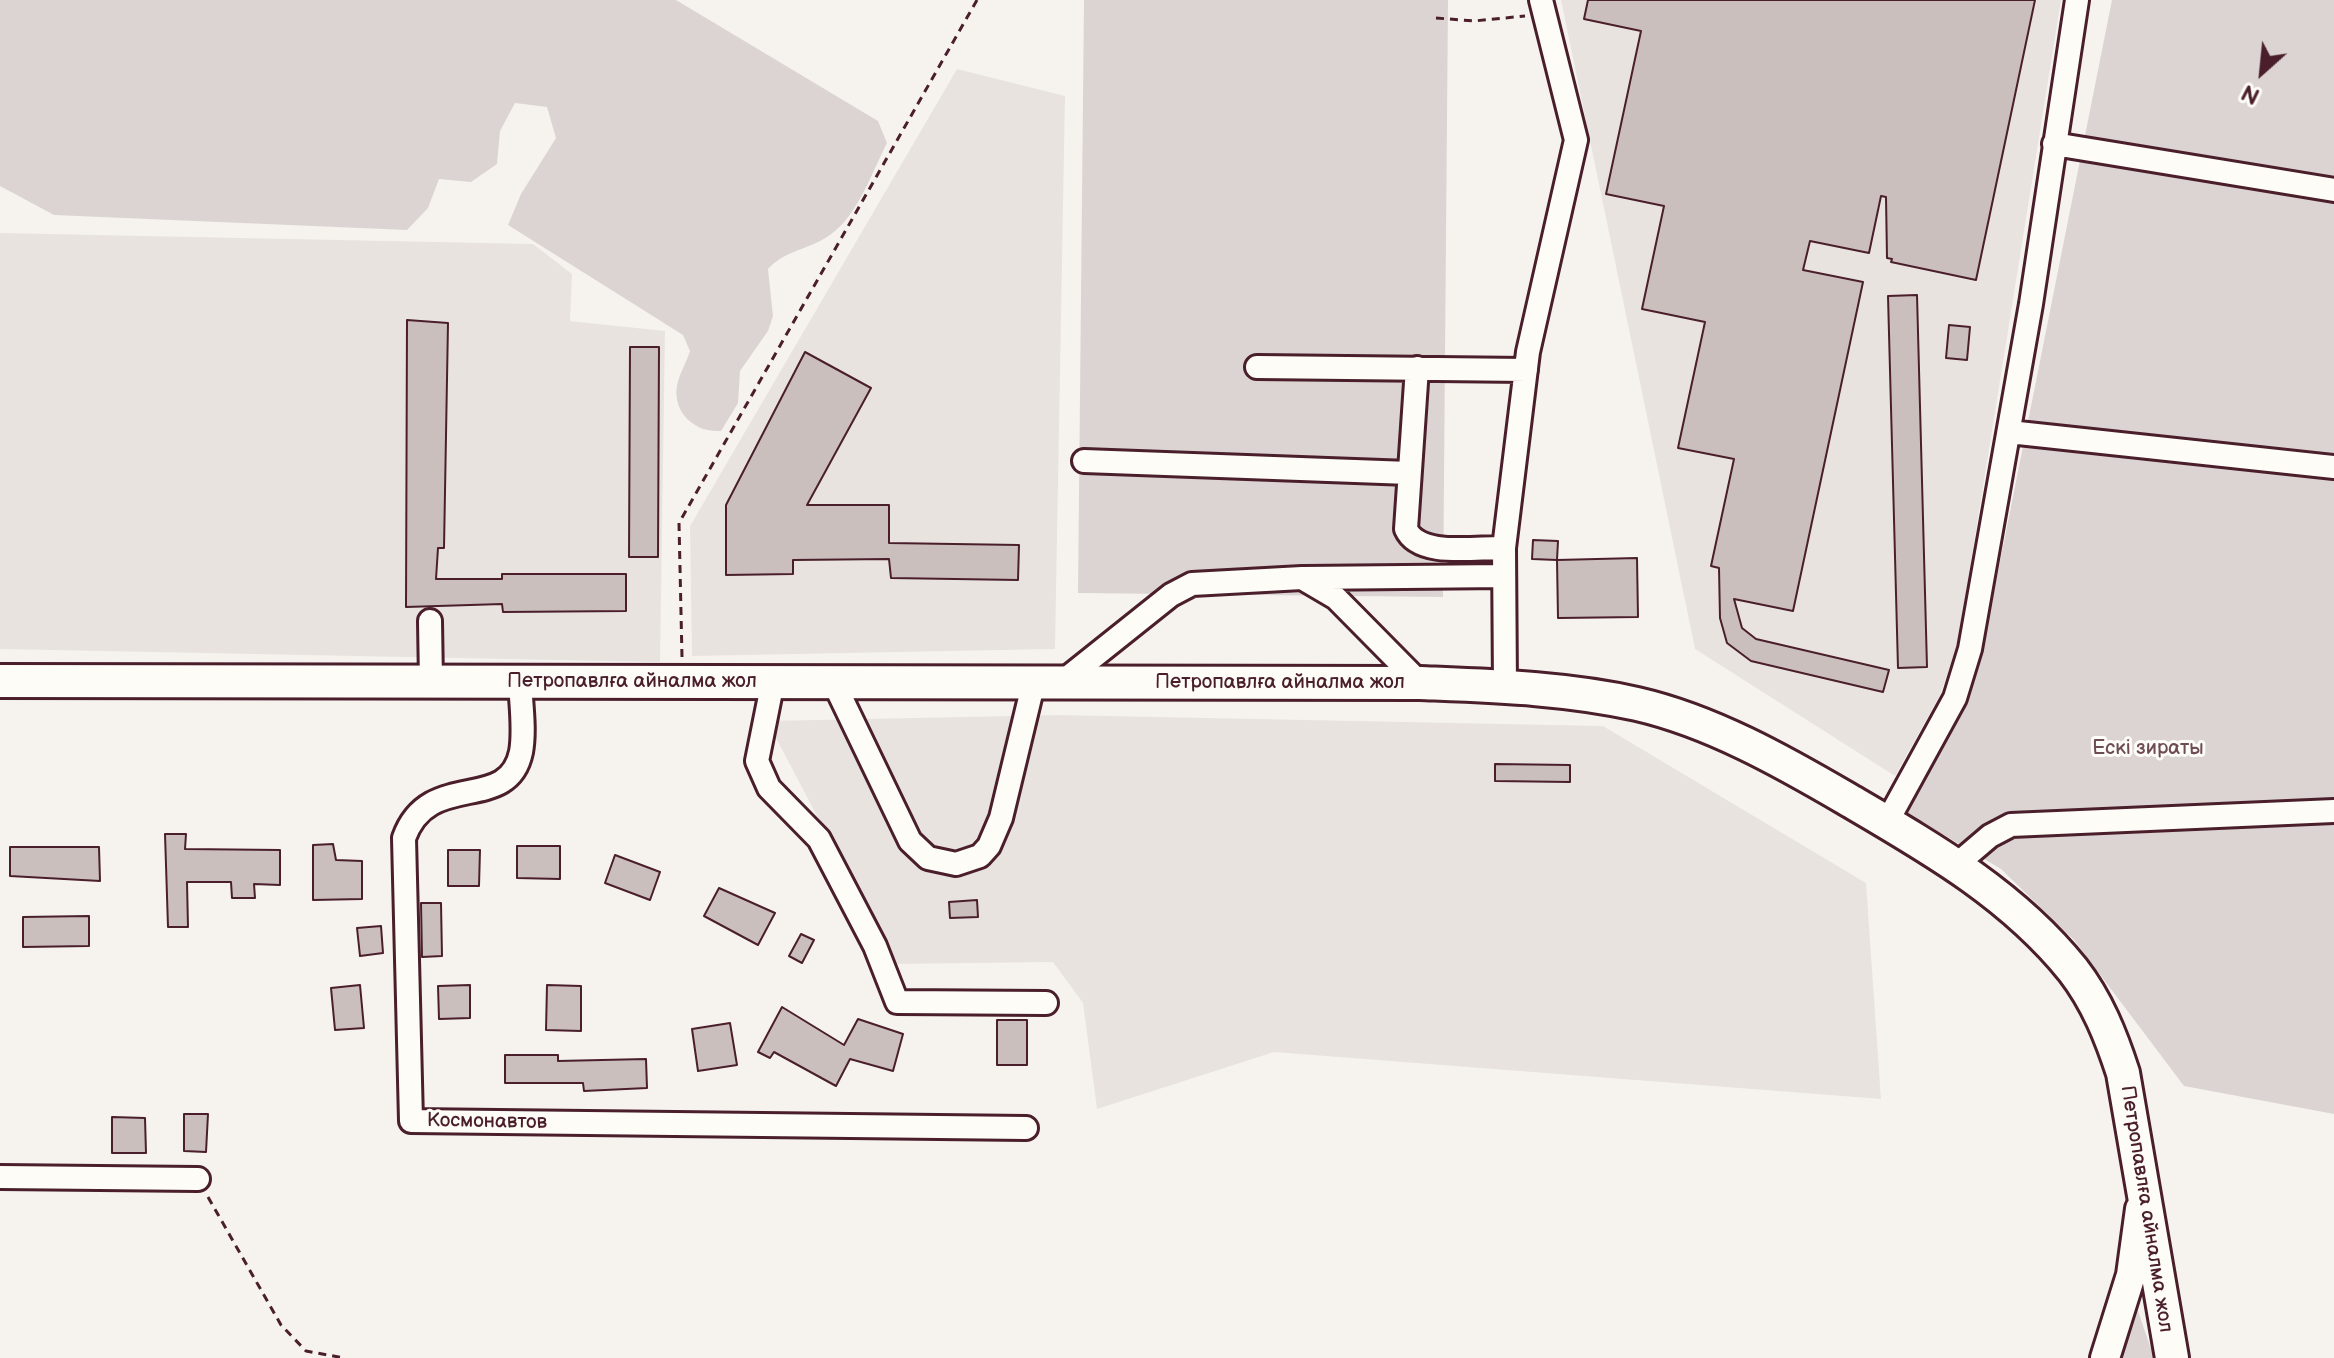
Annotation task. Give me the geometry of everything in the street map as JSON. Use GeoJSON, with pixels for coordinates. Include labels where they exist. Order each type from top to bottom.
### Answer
{"type":"FeatureCollection","features":[{"type":"Feature","properties":{"kind":"highway","name":"Петропавлға айналма жол"},"geometry":{"type":"LineString","coordinates":[[0,681],[1420,683],[1580,693],[1639,705],[1685,719],[1804,774],[1956,865],[1998,895],[2035,928],[2074,972],[2108,1029],[2123,1073],[2172,1358]]}},
{"type":"Feature","properties":{"kind":"main road"},"geometry":{"type":"LineString","coordinates":[[2105,1358],[2131,1275],[2143,1184]]}},
{"type":"Feature","properties":{"kind":"street"},"geometry":{"type":"LineString","coordinates":[[1887,822],[1955,698],[1970,649],[2009,432],[2077,0]]}},
{"type":"Feature","properties":{"kind":"street"},"geometry":{"type":"LineString","coordinates":[[1505,687],[1504,548],[1526,370],[1576,140],[1543,7]]}},
{"type":"Feature","properties":{"kind":"street"},"geometry":{"type":"LineString","coordinates":[[2054,144],[2334,190]]}},
{"type":"Feature","properties":{"kind":"street"},"geometry":{"type":"LineString","coordinates":[[1257,367],[1526,370]]}},
{"type":"Feature","properties":{"kind":"street"},"geometry":{"type":"LineString","coordinates":[[1417,368],[1406,529],[1416,543],[1504,548]]}},
{"type":"Feature","properties":{"kind":"street"},"geometry":{"type":"LineString","coordinates":[[2009,432],[2334,467]]}},
{"type":"Feature","properties":{"kind":"street"},"geometry":{"type":"LineString","coordinates":[[1084,461],[1409,473]]}},
{"type":"Feature","properties":{"kind":"street"},"geometry":{"type":"LineString","coordinates":[[833,681],[910,841],[928,858],[956,864],[980,856],[997,833],[1048,681],[1171,595],[1192,584],[1302,578],[1504,576]]}},
{"type":"Feature","properties":{"kind":"street"},"geometry":{"type":"LineString","coordinates":[[1302,578],[1336,598],[1420,683]]}},
{"type":"Feature","properties":{"kind":"street"},"geometry":{"type":"LineString","coordinates":[[430,621],[431,682]]}},
{"type":"Feature","properties":{"kind":"street"},"geometry":{"type":"LineString","coordinates":[[773,681],[757,761],[769,788],[819,839],[875,946],[897,1002],[1046,1003]]}},
{"type":"Feature","properties":{"kind":"street","name":"Космонавтов"},"geometry":{"type":"LineString","coordinates":[[520,682],[522,745],[509,777],[499,785],[439,798],[416,815],[404,838],[411,1121],[1026,1128]]}},
{"type":"Feature","properties":{"kind":"street"},"geometry":{"type":"LineString","coordinates":[[1956,865],[1990,836],[2011,825],[2334,811]]}},
{"type":"Feature","properties":{"kind":"street"},"geometry":{"type":"LineString","coordinates":[[0,1177],[198,1179]]}},
{"type":"Feature","properties":{"kind":"path"},"geometry":{"type":"LineString","coordinates":[[683,682],[679,523],[977,0]]}},
{"type":"Feature","properties":{"kind":"path"},"geometry":{"type":"LineString","coordinates":[[1436,18],[1474,21],[1543,7]]}},
{"type":"Feature","properties":{"kind":"path"},"geometry":{"type":"LineString","coordinates":[[198,1179],[281,1325],[306,1351],[344,1358]]}},
{"type":"Feature","properties":{"kind":"shaded area"},"geometry":{"type":"Polygon","coordinates":[[[1561,0],[2061,0],[1957,649],[1939,697],[1895,776],[1695,649],[1561,0]]]}},
{"type":"Feature","properties":{"kind":"shaded area"},"geometry":{"type":"Polygon","coordinates":[[[957,69],[1065,96],[1055,649],[692,656],[690,526],[957,69]]]}},
{"type":"Feature","properties":{"kind":"shaded area"},"geometry":{"type":"Polygon","coordinates":[[[0,233],[533,244],[572,274],[570,321],[665,331],[660,662],[0,649],[0,233]]]}},
{"type":"Feature","properties":{"kind":"shaded area"},"geometry":{"type":"Polygon","coordinates":[[[1059,715],[1603,726],[1866,883],[1881,1099],[1274,1052],[1097,1109],[1083,1003],[1053,962],[895,964],[767,721],[1059,715]]]}},
{"type":"Feature","properties":{"kind":"green space"},"geometry":{"type":"Polygon","coordinates":[[[0,0],[676,0],[878,121],[887,143],[861,197],[844,222],[822,240],[787,255],[768,269],[773,316],[768,331],[740,371],[738,403],[721,431],[711,431],[686,418],[677,401],[678,381],[690,351],[683,335],[508,225],[521,194],[556,138],[547,107],[515,103],[500,131],[497,164],[471,182],[439,179],[428,208],[407,230],[54,215],[0,186],[0,0]]]}},
{"type":"Feature","properties":{"kind":"green space"},"geometry":{"type":"Polygon","coordinates":[[[1084,0],[1448,0],[1443,597],[1078,593],[1084,0]]]}},
{"type":"Feature","properties":{"kind":"green space","name":"Ескі зираты"},"geometry":{"type":"Polygon","coordinates":[[[2112,0],[2334,0],[2334,1114],[2184,1086],[2074,940],[2001,869],[1907,813],[1966,705],[1982,652],[2112,0]]]}},
{"type":"Feature","properties":{"kind":"green space"},"geometry":{"type":"Polygon","coordinates":[[[2137,1308],[2154,1358],[2118,1358],[2137,1308]]]}},
{"type":"Feature","properties":{"kind":"building"},"geometry":{"type":"Polygon","coordinates":[[[1588,0],[2035,0],[1976,280],[1891,262],[1892,259],[1887,258],[1886,197],[1881,196],[1869,253],[1810,241],[1803,270],[1863,282],[1793,611],[1734,599],[1742,628],[1756,639],[1889,670],[1883,692],[1751,661],[1727,643],[1720,618],[1719,568],[1711,566],[1734,459],[1678,448],[1705,322],[1642,309],[1664,206],[1606,194],[1641,31],[1584,19],[1588,0]]]}},
{"type":"Feature","properties":{"kind":"building"},"geometry":{"type":"Polygon","coordinates":[[[1917,295],[1927,667],[1898,668],[1888,296],[1917,295]]]}},
{"type":"Feature","properties":{"kind":"building"},"geometry":{"type":"Polygon","coordinates":[[[407,320],[448,323],[444,548],[438,548],[436,579],[502,579],[502,574],[626,574],[626,611],[503,612],[502,604],[406,607],[407,320]]]}},
{"type":"Feature","properties":{"kind":"building"},"geometry":{"type":"Polygon","coordinates":[[[1949,325],[1970,327],[1967,360],[1946,358],[1949,325]]]}},
{"type":"Feature","properties":{"kind":"building"},"geometry":{"type":"Polygon","coordinates":[[[630,347],[659,347],[658,557],[629,557],[630,347]]]}},
{"type":"Feature","properties":{"kind":"building"},"geometry":{"type":"Polygon","coordinates":[[[805,352],[871,388],[807,505],[889,505],[889,543],[1019,545],[1018,580],[891,578],[889,559],[793,560],[793,574],[726,575],[726,505],[805,352]]]}},
{"type":"Feature","properties":{"kind":"building"},"geometry":{"type":"Polygon","coordinates":[[[1533,540],[1558,541],[1557,560],[1532,559],[1533,540]]]}},
{"type":"Feature","properties":{"kind":"building"},"geometry":{"type":"Polygon","coordinates":[[[1637,558],[1638,617],[1558,618],[1557,560],[1637,558]]]}},
{"type":"Feature","properties":{"kind":"building"},"geometry":{"type":"Polygon","coordinates":[[[1495,764],[1570,765],[1570,782],[1495,781],[1495,764]]]}},
{"type":"Feature","properties":{"kind":"building"},"geometry":{"type":"Polygon","coordinates":[[[165,834],[186,834],[185,849],[280,850],[280,885],[254,884],[255,898],[232,898],[231,882],[187,882],[188,927],[168,927],[165,834]]]}},
{"type":"Feature","properties":{"kind":"building"},"geometry":{"type":"Polygon","coordinates":[[[333,844],[336,860],[362,861],[362,899],[313,900],[313,845],[333,844]]]}},
{"type":"Feature","properties":{"kind":"building"},"geometry":{"type":"Polygon","coordinates":[[[517,846],[560,846],[560,879],[517,878],[517,846]]]}},
{"type":"Feature","properties":{"kind":"building"},"geometry":{"type":"Polygon","coordinates":[[[10,847],[99,847],[100,881],[10,876],[10,847]]]}},
{"type":"Feature","properties":{"kind":"building"},"geometry":{"type":"Polygon","coordinates":[[[448,850],[480,850],[479,886],[448,886],[448,850]]]}},
{"type":"Feature","properties":{"kind":"building"},"geometry":{"type":"Polygon","coordinates":[[[615,855],[660,872],[650,900],[605,883],[615,855]]]}},
{"type":"Feature","properties":{"kind":"building"},"geometry":{"type":"Polygon","coordinates":[[[719,888],[775,913],[758,945],[704,916],[719,888]]]}},
{"type":"Feature","properties":{"kind":"building"},"geometry":{"type":"Polygon","coordinates":[[[977,900],[978,917],[950,918],[949,902],[977,900]]]}},
{"type":"Feature","properties":{"kind":"building"},"geometry":{"type":"Polygon","coordinates":[[[421,903],[441,903],[442,956],[422,957],[421,903]]]}},
{"type":"Feature","properties":{"kind":"building"},"geometry":{"type":"Polygon","coordinates":[[[89,916],[89,946],[23,947],[23,917],[89,916]]]}},
{"type":"Feature","properties":{"kind":"building"},"geometry":{"type":"Polygon","coordinates":[[[381,926],[383,953],[360,956],[357,928],[381,926]]]}},
{"type":"Feature","properties":{"kind":"building"},"geometry":{"type":"Polygon","coordinates":[[[801,934],[814,940],[802,963],[789,956],[801,934]]]}},
{"type":"Feature","properties":{"kind":"building"},"geometry":{"type":"Polygon","coordinates":[[[360,985],[364,1028],[335,1030],[331,988],[360,985]]]}},
{"type":"Feature","properties":{"kind":"building"},"geometry":{"type":"Polygon","coordinates":[[[470,985],[470,1018],[439,1019],[438,986],[470,985]]]}},
{"type":"Feature","properties":{"kind":"building"},"geometry":{"type":"Polygon","coordinates":[[[547,985],[581,986],[581,1031],[546,1030],[547,985]]]}},
{"type":"Feature","properties":{"kind":"building"},"geometry":{"type":"Polygon","coordinates":[[[782,1007],[844,1045],[858,1019],[903,1034],[893,1071],[850,1059],[836,1086],[774,1052],[770,1058],[758,1052],[782,1007]]]}},
{"type":"Feature","properties":{"kind":"building"},"geometry":{"type":"Polygon","coordinates":[[[997,1020],[1027,1020],[1027,1065],[997,1065],[997,1020]]]}},
{"type":"Feature","properties":{"kind":"building"},"geometry":{"type":"Polygon","coordinates":[[[730,1023],[737,1065],[698,1071],[692,1029],[730,1023]]]}},
{"type":"Feature","properties":{"kind":"building"},"geometry":{"type":"Polygon","coordinates":[[[505,1055],[558,1055],[558,1061],[646,1059],[647,1088],[584,1091],[583,1083],[505,1083],[505,1055]]]}},
{"type":"Feature","properties":{"kind":"building"},"geometry":{"type":"Polygon","coordinates":[[[184,1114],[208,1114],[206,1152],[184,1151],[184,1114]]]}},
{"type":"Feature","properties":{"kind":"building"},"geometry":{"type":"Polygon","coordinates":[[[112,1117],[145,1118],[146,1153],[112,1153],[112,1117]]]}}]}
